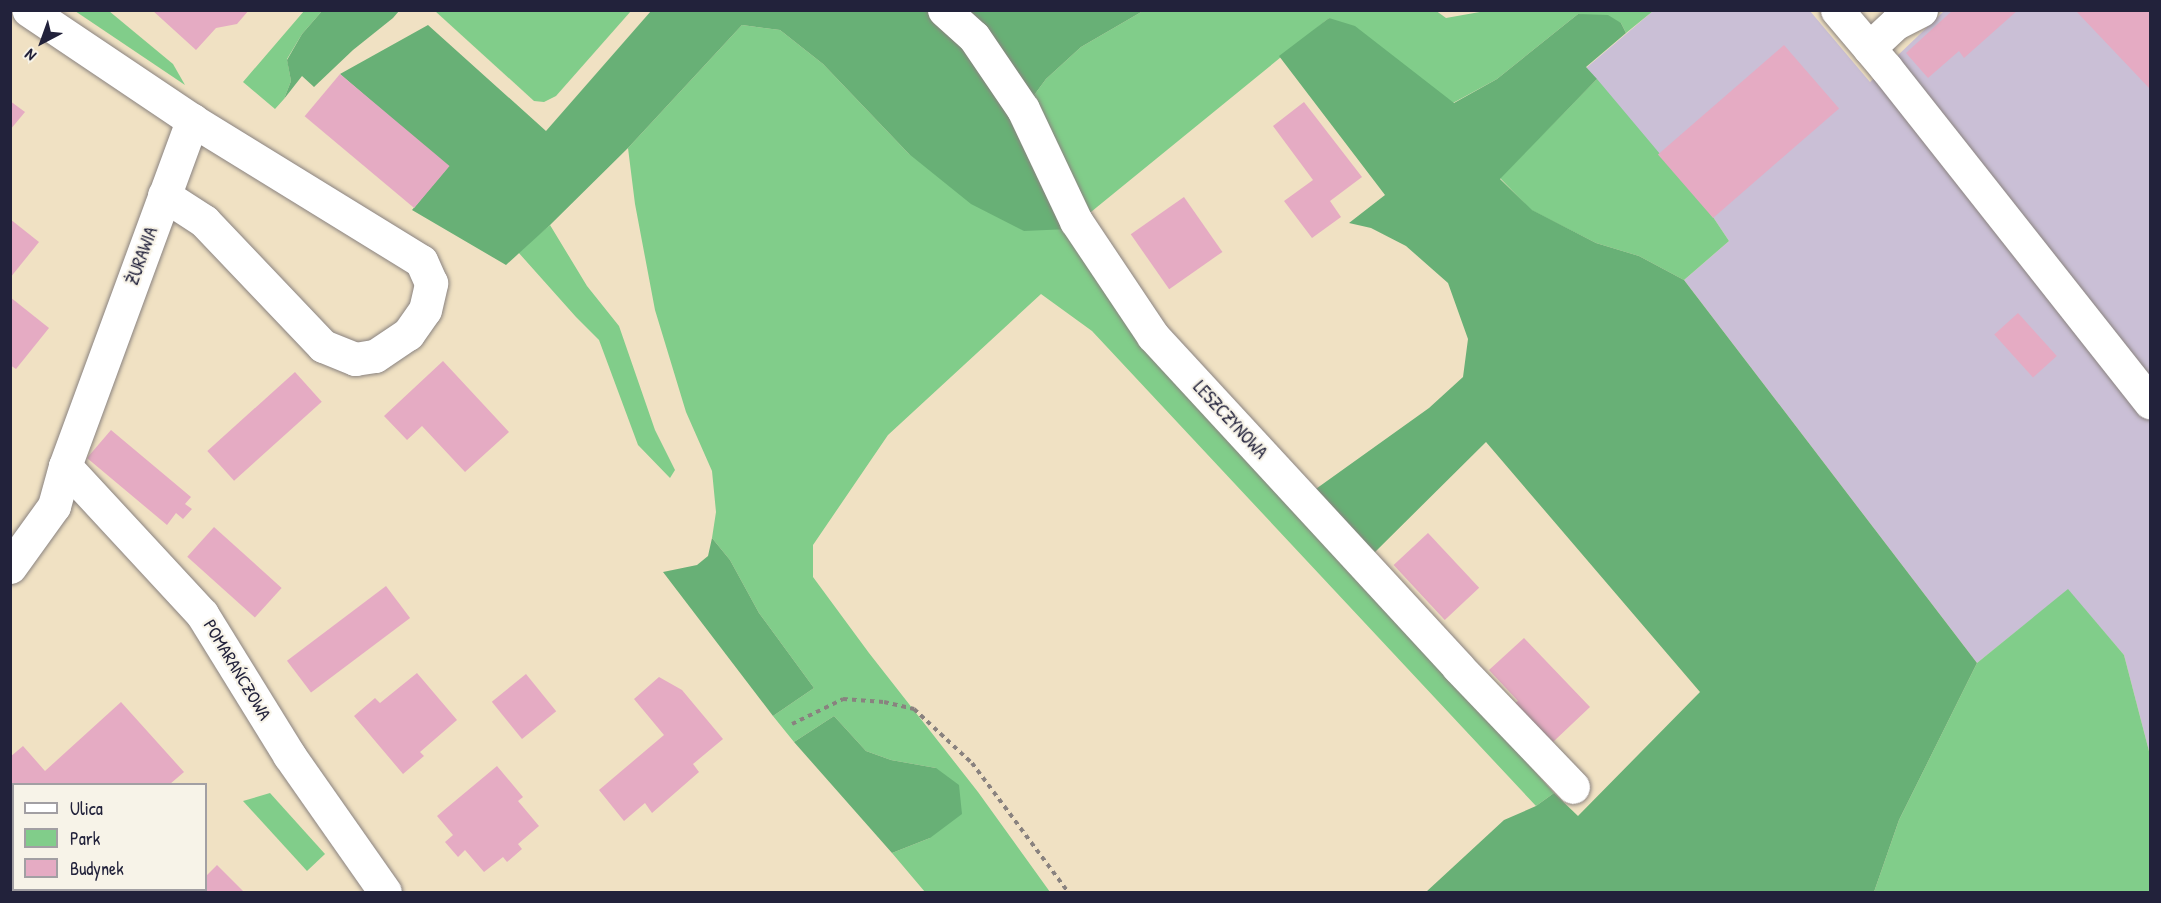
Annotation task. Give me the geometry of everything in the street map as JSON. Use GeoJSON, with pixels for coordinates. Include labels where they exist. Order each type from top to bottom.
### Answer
{"type":"FeatureCollection","features":[{"type":"Feature","properties":{"kind":"street"},"geometry":{"type":"LineString","coordinates":[[28,10],[192,120],[421,261],[430,283],[425,310],[408,334],[375,356],[355,359],[324,346],[204,221],[165,195]]}},
{"type":"Feature","properties":{"kind":"street","name":"LESZCZYNOWA"},"geometry":{"type":"LineString","coordinates":[[945,10],[974,37],[1023,109],[1076,221],[1153,336],[1458,667],[1574,787]]}},
{"type":"Feature","properties":{"kind":"street"},"geometry":{"type":"LineString","coordinates":[[1837,10],[1878,58],[2151,402]]}},
{"type":"Feature","properties":{"kind":"street"},"geometry":{"type":"LineString","coordinates":[[1878,58],[1896,23],[1921,10]]}},
{"type":"Feature","properties":{"kind":"street","name":"ŻURAWIA"},"geometry":{"type":"LineString","coordinates":[[10,567],[54,507],[65,466],[192,120]]}},
{"type":"Feature","properties":{"kind":"street","name":"POMARAŃCZOWA"},"geometry":{"type":"LineString","coordinates":[[65,466],[202,614],[289,754],[385,892]]}},
{"type":"Feature","properties":{"kind":"path"},"geometry":{"type":"LineString","coordinates":[[792,724],[843,699],[884,702],[914,709],[972,764],[1068,892]]}},
{"type":"Feature","properties":{"kind":"shaded area"},"geometry":{"type":"Polygon","coordinates":[[[1653,11],[1810,11],[1870,82],[1944,11],[2150,11],[2150,755],[2124,655],[2068,590],[1977,663],[1684,280],[1729,241],[1713,217],[1586,68],[1653,11]]]}},
{"type":"Feature","properties":{"kind":"green space"},"geometry":{"type":"Polygon","coordinates":[[[1435,10],[1446,18],[1491,10],[1653,11],[1626,33],[1621,23],[1578,14],[1497,79],[1453,103],[1329,18],[1086,216],[1032,98],[1046,79],[1081,47],[1143,11],[1435,10]]]}},
{"type":"Feature","properties":{"kind":"green space"},"geometry":{"type":"Polygon","coordinates":[[[75,11],[109,11],[173,64],[185,85],[75,11]]]}},
{"type":"Feature","properties":{"kind":"green space"},"geometry":{"type":"Polygon","coordinates":[[[304,11],[322,11],[302,34],[287,59],[291,81],[284,99],[275,109],[243,82],[304,11]]]}},
{"type":"Feature","properties":{"kind":"green space"},"geometry":{"type":"Polygon","coordinates":[[[322,11],[399,11],[314,87],[302,76],[284,99],[291,81],[287,60],[302,34],[322,11]]]}},
{"type":"Feature","properties":{"kind":"green space"},"geometry":{"type":"Polygon","coordinates":[[[435,11],[631,11],[556,96],[544,102],[534,101],[435,11]]]}},
{"type":"Feature","properties":{"kind":"green space"},"geometry":{"type":"Polygon","coordinates":[[[651,11],[927,11],[963,46],[1027,142],[1069,229],[1024,231],[971,204],[909,154],[823,64],[780,30],[742,25],[628,148],[506,265],[412,210],[448,167],[340,74],[428,25],[546,131],[651,11]]]}},
{"type":"Feature","properties":{"kind":"green space"},"geometry":{"type":"Polygon","coordinates":[[[967,11],[1143,11],[1081,47],[1046,79],[1032,98],[967,11]]]}},
{"type":"Feature","properties":{"kind":"green space"},"geometry":{"type":"Polygon","coordinates":[[[1578,14],[1608,15],[1621,23],[1626,33],[1586,67],[1597,79],[1500,179],[1532,210],[1596,243],[1639,256],[1684,280],[1977,663],[1899,820],[1874,892],[1426,892],[1504,820],[1536,806],[1554,793],[1578,816],[1700,692],[1486,442],[1372,555],[1313,491],[1429,408],[1463,377],[1468,339],[1448,283],[1406,246],[1371,228],[1349,223],[1385,195],[1279,56],[1329,18],[1355,26],[1454,103],[1497,79],[1578,14]]]}},
{"type":"Feature","properties":{"kind":"green space"},"geometry":{"type":"Polygon","coordinates":[[[742,25],[780,30],[823,64],[909,154],[1069,229],[1358,573],[1554,793],[1536,806],[1092,331],[1041,294],[888,435],[813,545],[813,577],[869,653],[978,792],[1050,892],[925,892],[892,853],[930,838],[936,768],[891,760],[866,751],[834,716],[794,742],[773,716],[814,688],[759,613],[730,560],[712,538],[716,512],[712,471],[686,412],[655,310],[635,204],[628,148],[742,25]]]}},
{"type":"Feature","properties":{"kind":"green space"},"geometry":{"type":"Polygon","coordinates":[[[1597,79],[1713,217],[1729,241],[1684,280],[1639,256],[1596,243],[1531,210],[1500,178],[1597,79]]]}},
{"type":"Feature","properties":{"kind":"green space"},"geometry":{"type":"Polygon","coordinates":[[[550,225],[587,286],[619,326],[655,430],[675,470],[670,478],[638,445],[599,340],[518,252],[550,225]]]}},
{"type":"Feature","properties":{"kind":"green space"},"geometry":{"type":"Polygon","coordinates":[[[712,538],[730,560],[759,613],[814,688],[773,716],[663,572],[697,565],[708,556],[712,538]]]}},
{"type":"Feature","properties":{"kind":"green space"},"geometry":{"type":"Polygon","coordinates":[[[2068,589],[2124,655],[2150,755],[2150,892],[1874,892],[1899,820],[1977,663],[2068,589]]]}},
{"type":"Feature","properties":{"kind":"green space"},"geometry":{"type":"Polygon","coordinates":[[[834,716],[866,751],[891,760],[936,768],[959,785],[962,814],[930,838],[892,853],[794,742],[834,716]]]}},
{"type":"Feature","properties":{"kind":"green space"},"geometry":{"type":"Polygon","coordinates":[[[270,793],[325,854],[307,871],[243,801],[270,793]]]}},
{"type":"Feature","properties":{"kind":"building"},"geometry":{"type":"Polygon","coordinates":[[[152,10],[249,10],[237,24],[216,28],[196,50],[152,10]]]}},
{"type":"Feature","properties":{"kind":"building"},"geometry":{"type":"Polygon","coordinates":[[[1953,10],[2018,10],[1964,58],[1959,51],[1928,78],[1906,53],[1953,10]]]}},
{"type":"Feature","properties":{"kind":"building"},"geometry":{"type":"Polygon","coordinates":[[[2075,10],[2150,10],[2150,89],[2075,10]]]}},
{"type":"Feature","properties":{"kind":"building"},"geometry":{"type":"Polygon","coordinates":[[[1784,45],[1839,108],[1713,218],[1658,155],[1784,45]]]}},
{"type":"Feature","properties":{"kind":"building"},"geometry":{"type":"Polygon","coordinates":[[[340,74],[450,166],[414,208],[305,116],[340,74]]]}},
{"type":"Feature","properties":{"kind":"building"},"geometry":{"type":"Polygon","coordinates":[[[10,101],[25,112],[10,130],[10,101]]]}},
{"type":"Feature","properties":{"kind":"building"},"geometry":{"type":"Polygon","coordinates":[[[1304,102],[1362,177],[1330,201],[1341,217],[1312,238],[1284,201],[1313,180],[1273,126],[1304,102]]]}},
{"type":"Feature","properties":{"kind":"building"},"geometry":{"type":"Polygon","coordinates":[[[1184,197],[1222,252],[1169,289],[1131,234],[1184,197]]]}},
{"type":"Feature","properties":{"kind":"building"},"geometry":{"type":"Polygon","coordinates":[[[10,219],[39,242],[10,278],[10,219]]]}},
{"type":"Feature","properties":{"kind":"building"},"geometry":{"type":"Polygon","coordinates":[[[10,297],[49,328],[16,369],[10,365],[10,297]]]}},
{"type":"Feature","properties":{"kind":"building"},"geometry":{"type":"Polygon","coordinates":[[[2018,313],[2057,356],[2033,378],[1994,334],[2018,313]]]}},
{"type":"Feature","properties":{"kind":"building"},"geometry":{"type":"Polygon","coordinates":[[[443,361],[509,432],[465,472],[422,426],[407,440],[384,416],[443,361]]]}},
{"type":"Feature","properties":{"kind":"building"},"geometry":{"type":"Polygon","coordinates":[[[295,372],[322,402],[234,481],[207,451],[295,372]]]}},
{"type":"Feature","properties":{"kind":"building"},"geometry":{"type":"Polygon","coordinates":[[[111,430],[191,497],[185,504],[192,509],[183,519],[176,513],[167,525],[87,458],[111,430]]]}},
{"type":"Feature","properties":{"kind":"building"},"geometry":{"type":"Polygon","coordinates":[[[214,527],[282,588],[255,618],[187,557],[214,527]]]}},
{"type":"Feature","properties":{"kind":"building"},"geometry":{"type":"Polygon","coordinates":[[[1428,533],[1479,588],[1445,620],[1394,565],[1428,533]]]}},
{"type":"Feature","properties":{"kind":"building"},"geometry":{"type":"Polygon","coordinates":[[[386,586],[410,618],[311,693],[287,661],[386,586]]]}},
{"type":"Feature","properties":{"kind":"building"},"geometry":{"type":"Polygon","coordinates":[[[1524,638],[1590,707],[1553,742],[1515,703],[1518,701],[1489,670],[1524,638]]]}},
{"type":"Feature","properties":{"kind":"building"},"geometry":{"type":"Polygon","coordinates":[[[417,673],[457,720],[420,752],[424,756],[403,774],[354,716],[375,698],[380,703],[417,673]]]}},
{"type":"Feature","properties":{"kind":"building"},"geometry":{"type":"Polygon","coordinates":[[[526,674],[556,711],[522,739],[492,702],[526,674]]]}},
{"type":"Feature","properties":{"kind":"building"},"geometry":{"type":"Polygon","coordinates":[[[659,677],[682,690],[723,739],[693,764],[699,772],[652,813],[645,803],[624,821],[599,790],[664,735],[634,699],[659,677]]]}},
{"type":"Feature","properties":{"kind":"building"},"geometry":{"type":"Polygon","coordinates":[[[121,702],[184,772],[171,783],[12,783],[12,851],[10,849],[10,757],[23,746],[45,771],[121,702]]]}},
{"type":"Feature","properties":{"kind":"building"},"geometry":{"type":"Polygon","coordinates":[[[497,766],[523,797],[518,801],[539,826],[518,844],[522,849],[507,862],[503,857],[484,872],[465,850],[458,857],[445,842],[453,835],[437,816],[497,766]]]}},
{"type":"Feature","properties":{"kind":"building"},"geometry":{"type":"Polygon","coordinates":[[[217,865],[244,892],[189,892],[207,891],[207,875],[217,865]]]}},
{"type":"Feature","properties":{"kind":"building"},"geometry":{"type":"Polygon","coordinates":[[[12,888],[12,891],[96,891],[94,892],[10,892],[12,888]]]}}]}
